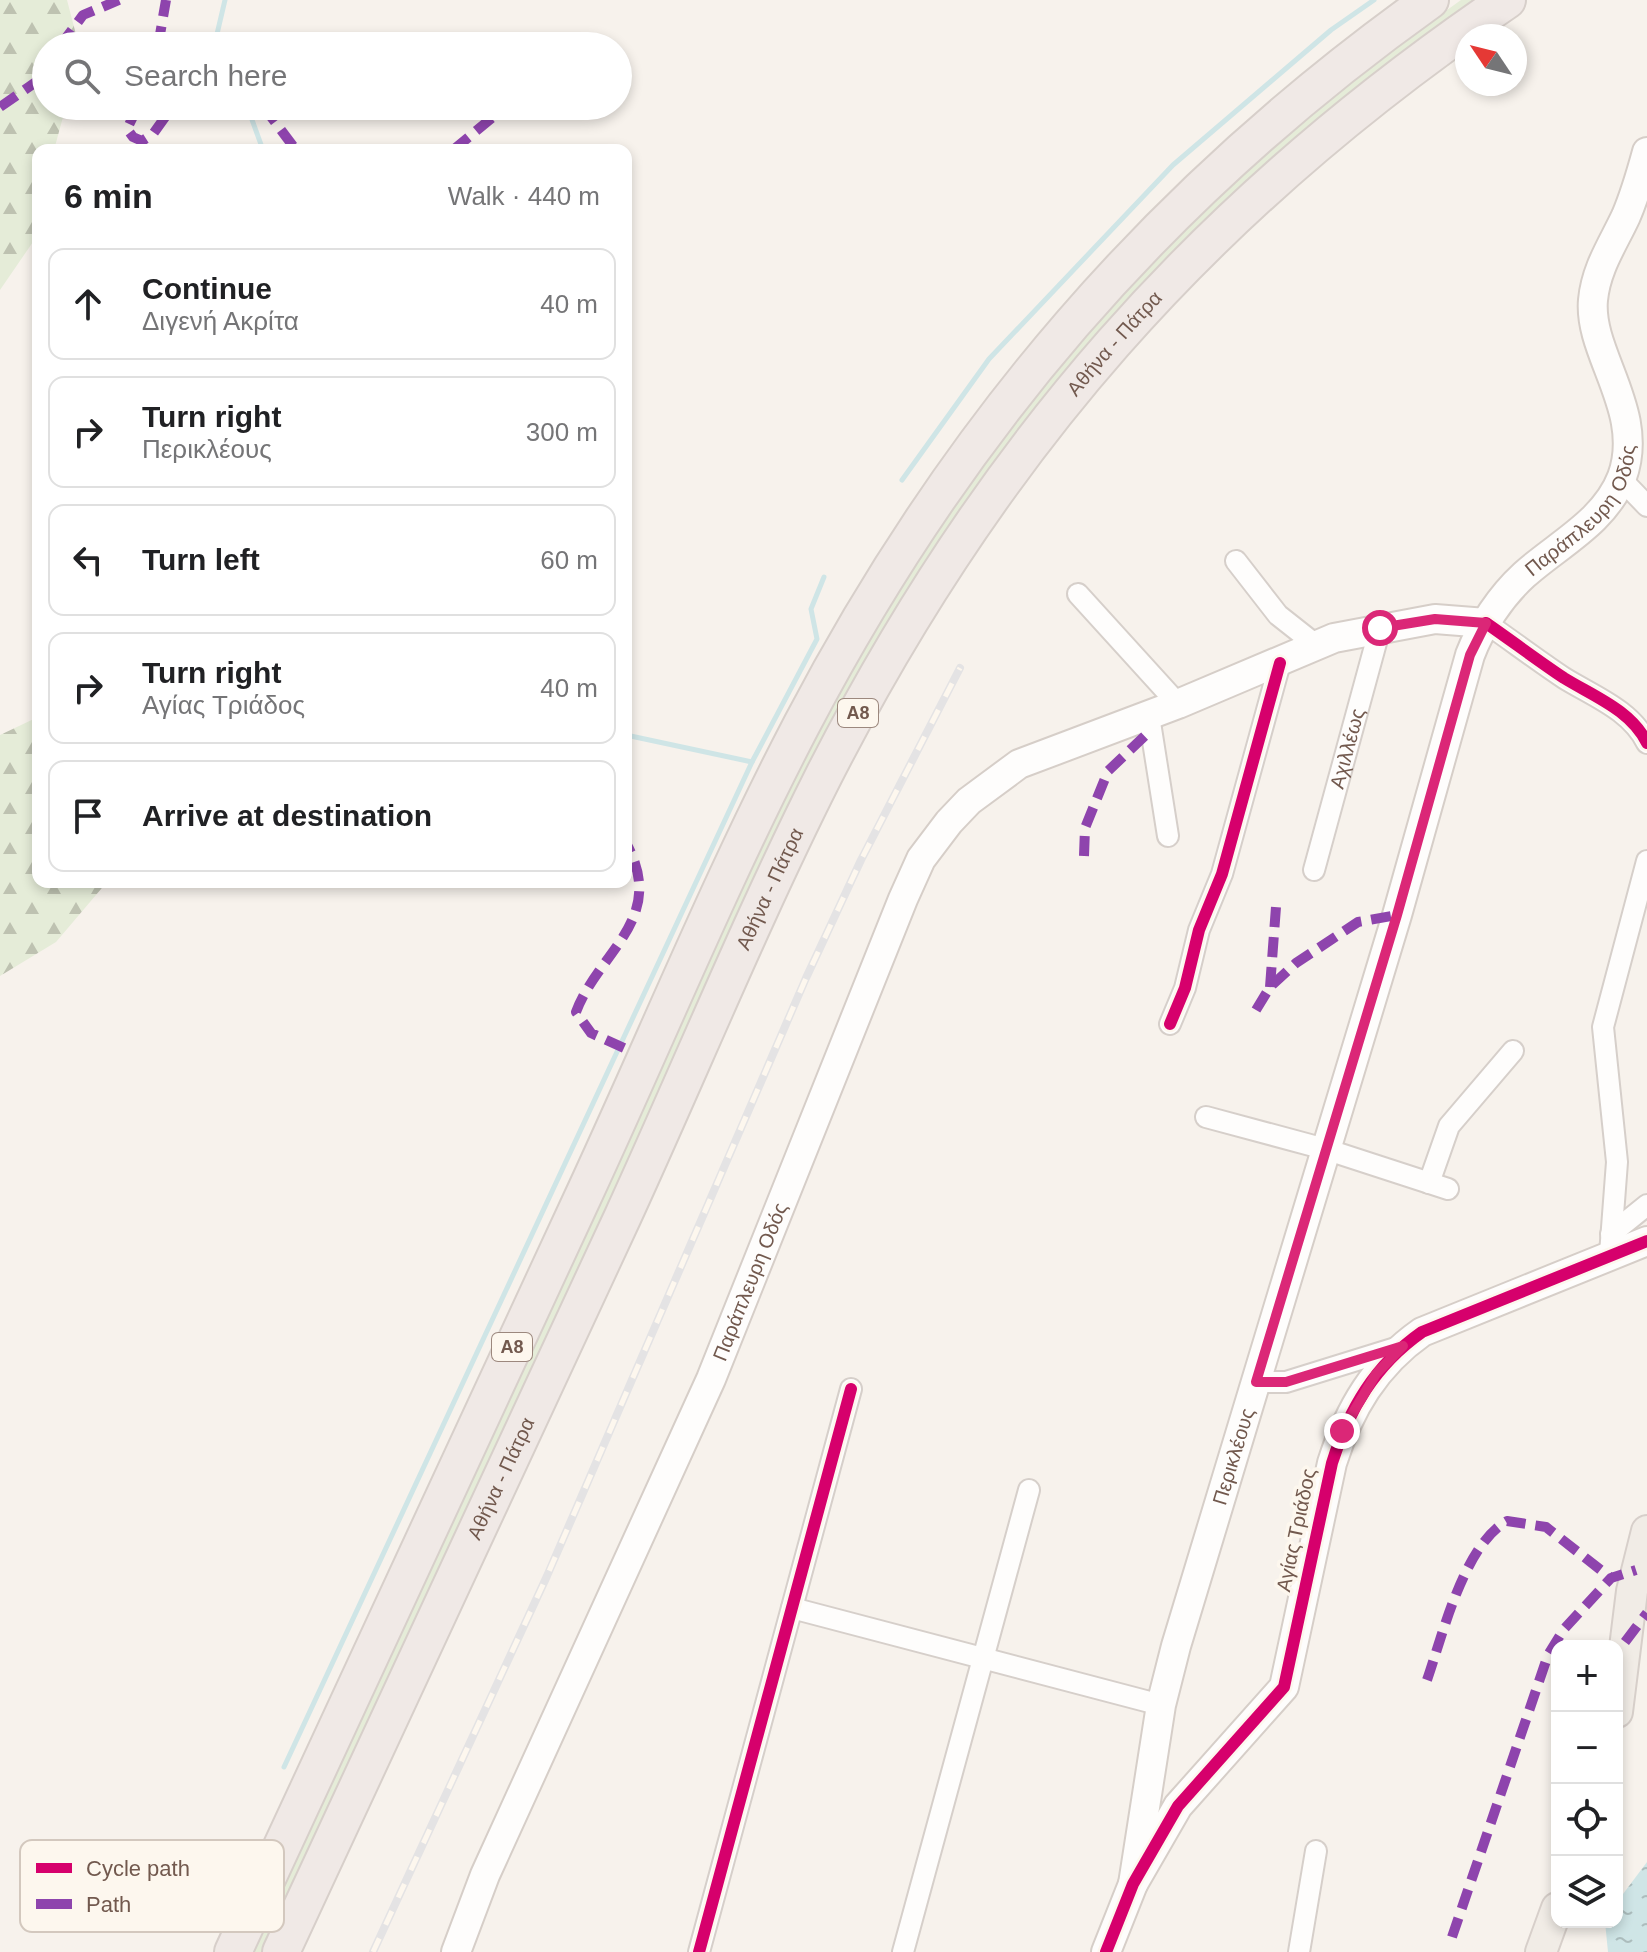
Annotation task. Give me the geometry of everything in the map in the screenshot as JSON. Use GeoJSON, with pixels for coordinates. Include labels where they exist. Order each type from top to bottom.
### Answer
{"type":"FeatureCollection","features":[{"type":"Feature","properties":{"kind":"highway","name":"Α8"},"geometry":{"type":"LineString","coordinates":[[284,1842],[582,1200],[745,838],[803,721],[870,603],[994,418],[1108,280],[1167,218],[1265,128],[1430,0]]}},
{"type":"Feature","properties":{"kind":"highway","name":"Αθήνα - Πάτρα"},"geometry":{"type":"LineString","coordinates":[[281,1952],[628,1205],[785,856],[842,741],[915,615],[1028,445],[1109,345],[1178,270],[1262,189],[1360,106],[1507,0]]}},
{"type":"Feature","properties":{"kind":"highway","name":"Α8"},"geometry":{"type":"LineString","coordinates":[[233,1952],[242,1932]]}},
{"type":"Feature","properties":{"kind":"main road","name":"Παράπλευρη Οδός"},"geometry":{"type":"LineString","coordinates":[[456,1952],[485,1875],[711,1379],[921,859],[969,801],[1019,764],[1149,716],[1280,663],[1316,645],[1380,628],[1435,619],[1486,623],[1524,575],[1596,516],[1621,479],[1625,466],[1625,421],[1593,303],[1597,276],[1630,206],[1647,152]]}},
{"type":"Feature","properties":{"kind":"main road","name":"Περικλέους"},"geometry":{"type":"LineString","coordinates":[[1133,1884],[1161,1705],[1397,915],[1470,655],[1486,623]]}},
{"type":"Feature","properties":{"kind":"main road","name":"Αγίας Τριάδος"},"geometry":{"type":"LineString","coordinates":[[1106,1952],[1133,1884],[1178,1806],[1284,1687],[1313,1540],[1342,1431],[1376,1374],[1403,1346],[1448,1319],[1610,1244],[1647,1241]]}},
{"type":"Feature","properties":{"kind":"main road"},"geometry":{"type":"LineString","coordinates":[[1623,1664],[1632,1591],[1647,1531]]}},
{"type":"Feature","properties":{"kind":"main road"},"geometry":{"type":"LineString","coordinates":[[1541,1952],[1551,1924]]}},
{"type":"Feature","properties":{"kind":"street"},"geometry":{"type":"LineString","coordinates":[[1621,479],[1647,506]]}},
{"type":"Feature","properties":{"kind":"street"},"geometry":{"type":"LineString","coordinates":[[1236,561],[1278,615],[1316,645]]}},
{"type":"Feature","properties":{"kind":"street"},"geometry":{"type":"LineString","coordinates":[[1078,594],[1178,704]]}},
{"type":"Feature","properties":{"kind":"street"},"geometry":{"type":"LineString","coordinates":[[1486,623],[1565,678],[1615,708],[1633,723],[1647,743]]}},
{"type":"Feature","properties":{"kind":"street","name":"Αχιλλέως"},"geometry":{"type":"LineString","coordinates":[[1314,870],[1380,628]]}},
{"type":"Feature","properties":{"kind":"street"},"geometry":{"type":"LineString","coordinates":[[1170,1024],[1185,988],[1199,930],[1222,874],[1280,663]]}},
{"type":"Feature","properties":{"kind":"street"},"geometry":{"type":"LineString","coordinates":[[1149,716],[1168,836]]}},
{"type":"Feature","properties":{"kind":"street"},"geometry":{"type":"LineString","coordinates":[[1610,1244],[1617,1162],[1603,1027],[1647,861]]}},
{"type":"Feature","properties":{"kind":"street"},"geometry":{"type":"LineString","coordinates":[[1206,1117],[1325,1149],[1439,1186],[1449,1126],[1513,1051]]}},
{"type":"Feature","properties":{"kind":"street"},"geometry":{"type":"LineString","coordinates":[[1610,1244],[1647,1205]]}},
{"type":"Feature","properties":{"kind":"street"},"geometry":{"type":"LineString","coordinates":[[1256,1382],[1286,1382],[1403,1346]]}},
{"type":"Feature","properties":{"kind":"street"},"geometry":{"type":"LineString","coordinates":[[699,1952],[851,1389]]}},
{"type":"Feature","properties":{"kind":"street"},"geometry":{"type":"LineString","coordinates":[[903,1952],[1029,1490]]}},
{"type":"Feature","properties":{"kind":"street"},"geometry":{"type":"LineString","coordinates":[[792,1608],[1161,1705]]}},
{"type":"Feature","properties":{"kind":"street"},"geometry":{"type":"LineString","coordinates":[[1299,1952],[1316,1851]]}},
{"type":"Feature","properties":{"kind":"green space"},"geometry":{"type":"Polygon","coordinates":[[[0,0],[67,0],[75,32],[32,32],[32,120],[62,120],[56,144],[32,144],[32,243],[0,290],[0,0]]]}},
{"type":"Feature","properties":{"kind":"green space"},"geometry":{"type":"Polygon","coordinates":[[[1461,0],[1477,0],[1351,92],[1187,236],[1070,366],[965,505],[607,1210],[284,1905],[284,1883],[597,1209],[759,849],[818,731],[883,616],[993,452],[1032,399],[1116,298],[1154,256],[1237,177],[1369,68],[1461,0]]]}},
{"type":"Feature","properties":{"kind":"green space"},"geometry":{"type":"Polygon","coordinates":[[[32,720],[32,888],[102,888],[56,942],[0,976],[0,735],[32,720]]]}},
{"type":"Feature","properties":{"kind":"green space"},"geometry":{"type":"Polygon","coordinates":[[[261,1932],[271,1932],[262,1952],[252,1952],[261,1932]]]}},
{"type":"Feature","properties":{"kind":"water"},"geometry":{"type":"Polygon","coordinates":[[[1647,1862],[1647,1952],[1608,1952],[1606,1928],[1623,1928],[1623,1894],[1647,1862]]]}},
{"type":"Feature","properties":{"kind":"waterway"},"geometry":{"type":"LineString","coordinates":[[217,32],[225,0]]}},
{"type":"Feature","properties":{"kind":"waterway"},"geometry":{"type":"LineString","coordinates":[[902,480],[989,359],[1173,165],[1331,30],[1374,0]]}},
{"type":"Feature","properties":{"kind":"waterway"},"geometry":{"type":"LineString","coordinates":[[252,120],[261,144]]}},
{"type":"Feature","properties":{"kind":"waterway"},"geometry":{"type":"LineString","coordinates":[[284,1767],[752,762],[817,639],[811,609],[824,577]]}},
{"type":"Feature","properties":{"kind":"waterway"},"geometry":{"type":"LineString","coordinates":[[632,736],[752,762]]}},
{"type":"Feature","properties":{"kind":"railway"},"geometry":{"type":"LineString","coordinates":[[373,1952],[547,1576],[806,978],[861,860],[960,668]]}},
{"type":"Feature","properties":{"kind":"marked path"},"geometry":{"type":"LineString","coordinates":[[70,32],[83,15],[119,0]]}},
{"type":"Feature","properties":{"kind":"marked path"},"geometry":{"type":"LineString","coordinates":[[160,32],[166,0]]}},
{"type":"Feature","properties":{"kind":"marked path"},"geometry":{"type":"LineString","coordinates":[[0,107],[32,85]]}},
{"type":"Feature","properties":{"kind":"marked path"},"geometry":{"type":"LineString","coordinates":[[131,120],[127,129],[133,137],[142,141],[153,134],[163,120]]}},
{"type":"Feature","properties":{"kind":"marked path"},"geometry":{"type":"LineString","coordinates":[[274,120],[292,144]]}},
{"type":"Feature","properties":{"kind":"marked path"},"geometry":{"type":"LineString","coordinates":[[460,144],[489,120]]}},
{"type":"Feature","properties":{"kind":"marked path"},"geometry":{"type":"LineString","coordinates":[[1084,856],[1085,828],[1108,771],[1150,731]]}},
{"type":"Feature","properties":{"kind":"marked path"},"geometry":{"type":"LineString","coordinates":[[624,1048],[591,1033],[576,1012],[586,990],[635,914],[639,893],[637,870],[632,858]]}},
{"type":"Feature","properties":{"kind":"marked path"},"geometry":{"type":"LineString","coordinates":[[1270,987],[1276,907]]}},
{"type":"Feature","properties":{"kind":"marked path"},"geometry":{"type":"LineString","coordinates":[[1256,1010],[1270,987],[1296,963],[1358,922],[1397,915]]}},
{"type":"Feature","properties":{"kind":"marked path"},"geometry":{"type":"LineString","coordinates":[[1427,1680],[1467,1570],[1492,1533],[1507,1521],[1546,1527],[1611,1578]]}},
{"type":"Feature","properties":{"kind":"marked path"},"geometry":{"type":"LineString","coordinates":[[1452,1937],[1548,1655],[1564,1629],[1611,1578],[1636,1570]]}},
{"type":"Feature","properties":{"kind":"marked path"},"geometry":{"type":"LineString","coordinates":[[1625,1642],[1647,1613]]}},
{"type":"Feature","properties":{"kind":"cycle path"},"geometry":{"type":"LineString","coordinates":[[1486,623],[1564,678],[1621,713],[1640,731],[1647,743]]}},
{"type":"Feature","properties":{"kind":"cycle path"},"geometry":{"type":"LineString","coordinates":[[1170,1024],[1185,988],[1199,930],[1222,874],[1280,663]]}},
{"type":"Feature","properties":{"kind":"cycle path"},"geometry":{"type":"LineString","coordinates":[[1106,1952],[1133,1884],[1178,1806],[1284,1687],[1332,1463],[1347,1424],[1377,1374],[1422,1332],[1647,1241]]}},
{"type":"Feature","properties":{"kind":"cycle path"},"geometry":{"type":"LineString","coordinates":[[699,1952],[851,1389]]}},
{"type":"Feature","properties":{"kind":"route"},"geometry":{"type":"LineString","coordinates":[[1342,1431],[1376,1374],[1403,1346],[1313,1371],[1286,1382],[1256,1382],[1397,915],[1470,655],[1486,623],[1435,619],[1380,628]]}}]}
